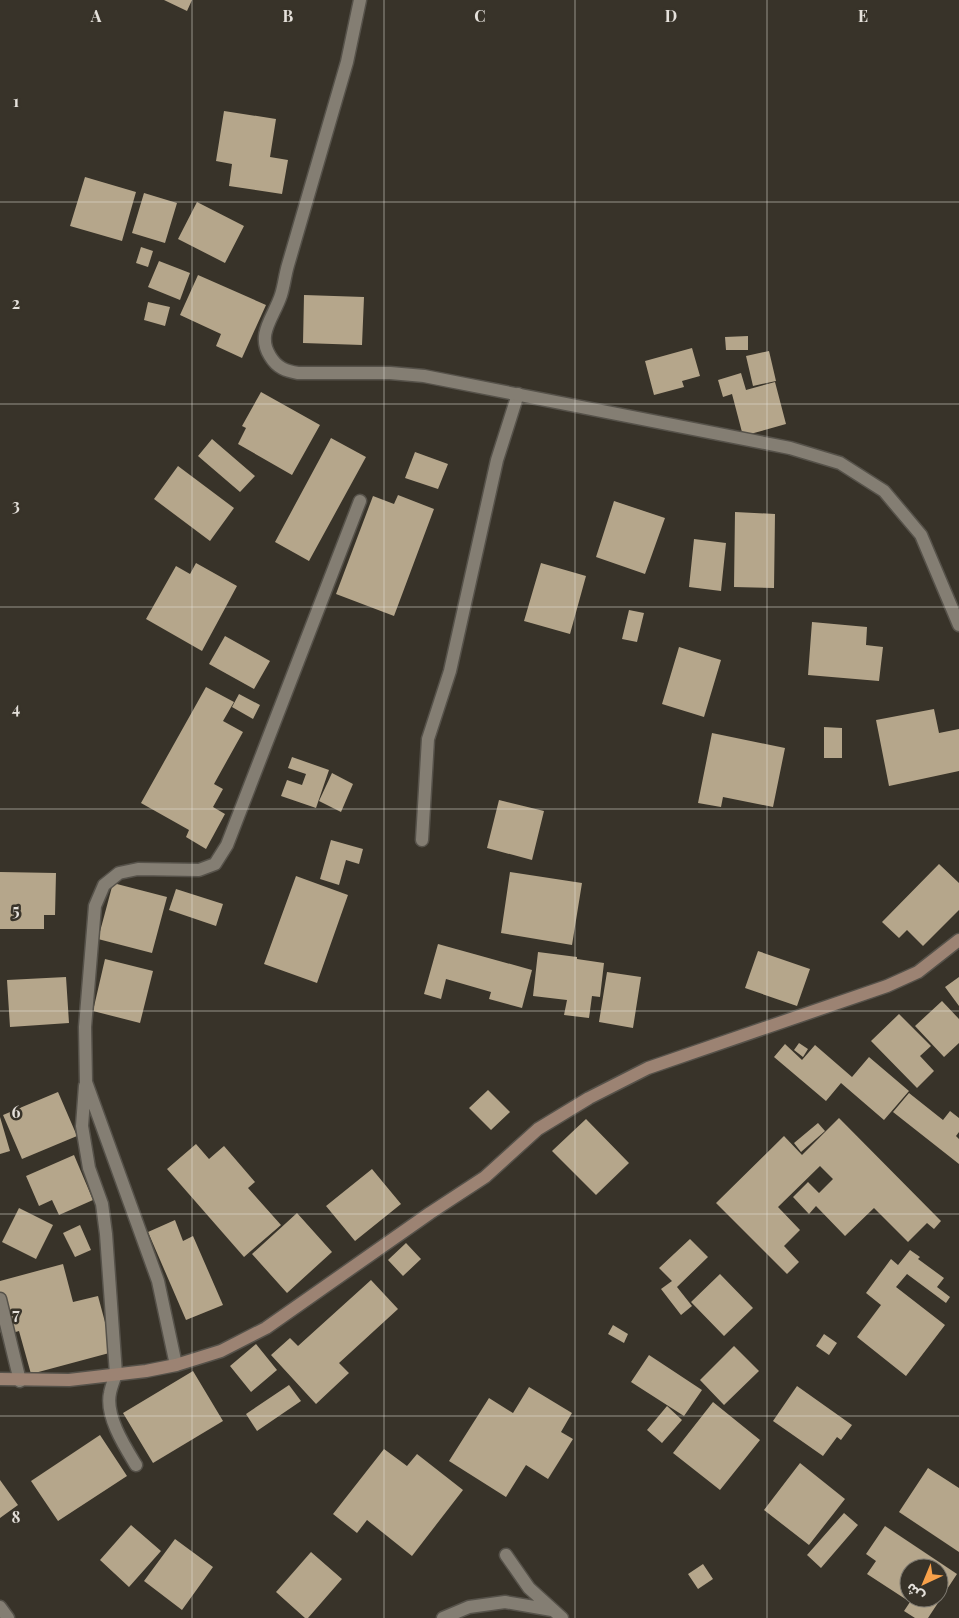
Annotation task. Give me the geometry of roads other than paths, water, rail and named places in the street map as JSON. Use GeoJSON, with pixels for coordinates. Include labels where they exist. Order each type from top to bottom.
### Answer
{"type":"FeatureCollection","features":[{"type":"Feature","properties":{"kind":"street"},"geometry":{"type":"LineString","coordinates":[[360,0],[347,62],[280,296],[263,339],[266,351],[273,362],[284,370],[298,373],[390,373],[424,376],[790,448],[840,463],[884,490],[921,535],[959,625]]}},
{"type":"Feature","properties":{"kind":"street"},"geometry":{"type":"LineString","coordinates":[[422,840],[428,739],[450,672],[497,460],[518,394]]}},
{"type":"Feature","properties":{"kind":"street"},"geometry":{"type":"LineString","coordinates":[[136,1466],[120,1439],[110,1410],[109,1394],[116,1374],[106,1234],[102,1204],[89,1168],[82,1126],[86,1082],[85,1027],[94,906],[104,885],[118,872],[138,869],[199,870],[215,864],[227,845],[360,501]]}},
{"type":"Feature","properties":{"kind":"street"},"geometry":{"type":"LineString","coordinates":[[0,1380],[69,1380],[146,1371],[221,1351],[266,1328],[486,1176],[538,1128],[589,1098],[648,1068],[911,976],[959,940]]}},
{"type":"Feature","properties":{"kind":"street"},"geometry":{"type":"LineString","coordinates":[[86,1082],[158,1281],[176,1364]]}},
{"type":"Feature","properties":{"kind":"street"},"geometry":{"type":"LineString","coordinates":[[0,1299],[20,1381]]}},
{"type":"Feature","properties":{"kind":"street"},"geometry":{"type":"LineString","coordinates":[[506,1555],[529,1588],[557,1614]]}},
{"type":"Feature","properties":{"kind":"street"},"geometry":{"type":"LineString","coordinates":[[443,1618],[469,1607],[505,1602],[557,1614]]}},
{"type":"Feature","properties":{"kind":"street"},"geometry":{"type":"LineString","coordinates":[[0,1607],[8,1618]]}}]}
